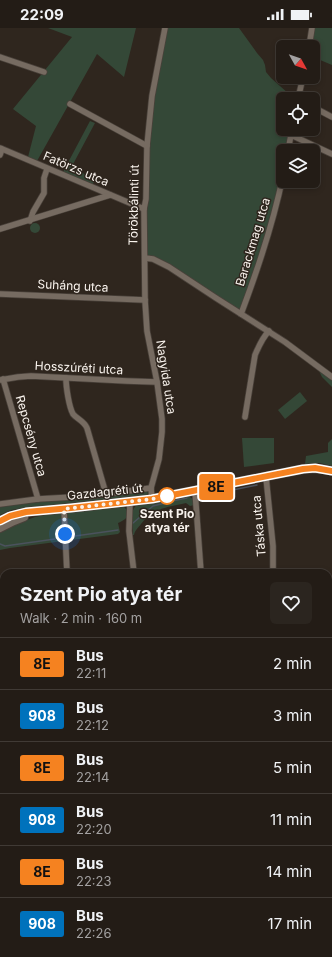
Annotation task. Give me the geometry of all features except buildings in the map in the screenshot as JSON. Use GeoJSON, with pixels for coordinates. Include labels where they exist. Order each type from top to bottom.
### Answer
{"type":"FeatureCollection","features":[{"type":"Feature","properties":{"kind":"street","name":"Törökbálinti út"},"geometry":{"type":"LineString","coordinates":[[165,28],[152,96],[147,146],[146,199],[144,209],[145,258],[153,259],[164,264],[269,331],[332,376]]}},
{"type":"Feature","properties":{"kind":"street"},"geometry":{"type":"LineString","coordinates":[[309,40],[312,28]]}},
{"type":"Feature","properties":{"kind":"street"},"geometry":{"type":"LineString","coordinates":[[0,57],[44,72]]}},
{"type":"Feature","properties":{"kind":"street"},"geometry":{"type":"LineString","coordinates":[[70,104],[147,146]]}},
{"type":"Feature","properties":{"kind":"street"},"geometry":{"type":"LineString","coordinates":[[320,111],[332,117]]}},
{"type":"Feature","properties":{"kind":"street"},"geometry":{"type":"LineString","coordinates":[[299,136],[332,154]]}},
{"type":"Feature","properties":{"kind":"street","name":"Fatörzs utca"},"geometry":{"type":"LineString","coordinates":[[1,151],[144,209]]}},
{"type":"Feature","properties":{"kind":"street"},"geometry":{"type":"LineString","coordinates":[[30,220],[44,193],[44,178],[47,169]]}},
{"type":"Feature","properties":{"kind":"street","name":"Barackmag utca"},"geometry":{"type":"LineString","coordinates":[[241,314],[257,271],[272,223],[280,188]]}},
{"type":"Feature","properties":{"kind":"street"},"geometry":{"type":"LineString","coordinates":[[0,229],[110,195]]}},
{"type":"Feature","properties":{"kind":"street","name":"Nagyida utca"},"geometry":{"type":"LineString","coordinates":[[145,258],[145,300],[148,331],[162,419],[159,459],[151,488],[152,499]]}},
{"type":"Feature","properties":{"kind":"street","name":"Suháng utca"},"geometry":{"type":"LineString","coordinates":[[0,294],[145,300]]}},
{"type":"Feature","properties":{"kind":"street"},"geometry":{"type":"LineString","coordinates":[[245,417],[255,354],[258,346],[269,331]]}},
{"type":"Feature","properties":{"kind":"street","name":"Hosszúréti utca"},"geometry":{"type":"LineString","coordinates":[[2,380],[31,376],[157,382]]}},
{"type":"Feature","properties":{"kind":"street"},"geometry":{"type":"LineString","coordinates":[[66,378],[66,386],[72,411],[87,428],[106,494]]}},
{"type":"Feature","properties":{"kind":"street","name":"Repcsény utca"},"geometry":{"type":"LineString","coordinates":[[2,380],[38,499]]}},
{"type":"Feature","properties":{"kind":"street","name":"Gazdagréti út"},"geometry":{"type":"LineString","coordinates":[[1,521],[14,515],[35,510],[64,509],[152,499],[315,468],[332,471]]}},
{"type":"Feature","properties":{"kind":"street","name":"Táska utca"},"geometry":{"type":"LineString","coordinates":[[266,477],[274,569]]}},
{"type":"Feature","properties":{"kind":"street","name":"Gazdagréti út"},"geometry":{"type":"LineString","coordinates":[[0,504],[38,499],[106,494],[151,488]]}},
{"type":"Feature","properties":{"kind":"street"},"geometry":{"type":"LineString","coordinates":[[195,491],[201,569]]}},
{"type":"Feature","properties":{"kind":"street"},"geometry":{"type":"LineString","coordinates":[[130,502],[129,531],[134,569]]}},
{"type":"Feature","properties":{"kind":"street"},"geometry":{"type":"LineString","coordinates":[[64,509],[67,569]]}},
{"type":"Feature","properties":{"kind":"street","name":"Gazdagréti út"},"geometry":{"type":"LineString","coordinates":[[0,528],[21,518],[46,510]]}},
{"type":"Feature","properties":{"kind":"green space"},"geometry":{"type":"Polygon","coordinates":[[[48,28],[136,28],[124,77],[97,54],[37,161],[28,157],[36,126],[13,109],[72,37],[48,28]]]}},
{"type":"Feature","properties":{"kind":"green space"},"geometry":{"type":"Polygon","coordinates":[[[165,28],[239,28],[263,60],[266,72],[276,84],[287,92],[276,92],[276,136],[291,136],[289,144],[276,144],[276,188],[280,188],[241,314],[164,264],[145,258],[147,146],[165,28]]]}},
{"type":"Feature","properties":{"kind":"green space"},"geometry":{"type":"Polygon","coordinates":[[[310,28],[332,28],[332,65],[320,60],[320,40],[307,40],[310,28]]]}},
{"type":"Feature","properties":{"kind":"green space"},"geometry":{"type":"Polygon","coordinates":[[[90,121],[95,123],[71,168],[96,179],[92,185],[63,172],[90,121]]]}},
{"type":"Feature","properties":{"kind":"green space"},"geometry":{"type":"Polygon","coordinates":[[[33,223],[37,223],[40,228],[37,233],[33,233],[30,230],[30,226],[33,223]]]}},
{"type":"Feature","properties":{"kind":"green space"},"geometry":{"type":"Polygon","coordinates":[[[319,371],[332,378],[332,387],[322,377],[319,371]]]}},
{"type":"Feature","properties":{"kind":"green space"},"geometry":{"type":"Polygon","coordinates":[[[300,392],[307,401],[285,419],[278,410],[300,392]]]}},
{"type":"Feature","properties":{"kind":"green space"},"geometry":{"type":"Polygon","coordinates":[[[242,438],[274,438],[274,463],[244,467],[242,438]]]}},
{"type":"Feature","properties":{"kind":"green space"},"geometry":{"type":"Polygon","coordinates":[[[332,439],[332,466],[320,463],[305,464],[306,456],[328,452],[328,443],[332,439]]]}},
{"type":"Feature","properties":{"kind":"green space"},"geometry":{"type":"Polygon","coordinates":[[[147,491],[147,495],[24,508],[11,510],[0,515],[0,505],[147,491]]]}},
{"type":"Feature","properties":{"kind":"green space"},"geometry":{"type":"Polygon","coordinates":[[[188,496],[193,499],[194,505],[190,506],[186,503],[156,511],[146,518],[133,535],[132,514],[133,510],[138,504],[188,496]]]}},
{"type":"Feature","properties":{"kind":"green space","name":"Szent Pio atya tér"},"geometry":{"type":"Polygon","coordinates":[[[124,507],[128,512],[128,515],[125,519],[118,523],[120,532],[118,534],[0,550],[0,532],[13,525],[35,517],[124,507]]]}},
{"type":"Feature","properties":{"kind":"waterway"},"geometry":{"type":"LineString","coordinates":[[203,496],[257,485]]}},
{"type":"Feature","properties":{"kind":"waterway"},"geometry":{"type":"LineString","coordinates":[[172,501],[187,498]]}},
{"type":"Feature","properties":{"kind":"waterway"},"geometry":{"type":"LineString","coordinates":[[133,523],[153,506],[169,502]]}},
{"type":"Feature","properties":{"kind":"waterway"},"geometry":{"type":"LineString","coordinates":[[68,537],[118,530]]}},
{"type":"Feature","properties":{"kind":"waterway"},"geometry":{"type":"LineString","coordinates":[[0,544],[5,546],[55,539]]}},
{"type":"Feature","properties":{"kind":"bus line","name":"8E"},"geometry":{"type":"LineString","coordinates":[[0,521],[10,516],[35,510],[71,508],[152,499],[303,469],[323,468],[332,471]]}},
{"type":"Feature","properties":{"kind":"place","name":"Szent Pio atya tér"},"geometry":{"type":"Point","coordinates":[167,496]}},
{"type":"Feature","properties":{"kind":"route"},"geometry":{"type":"LineString","coordinates":[[65,534],[64,509],[167,496]]}}]}
